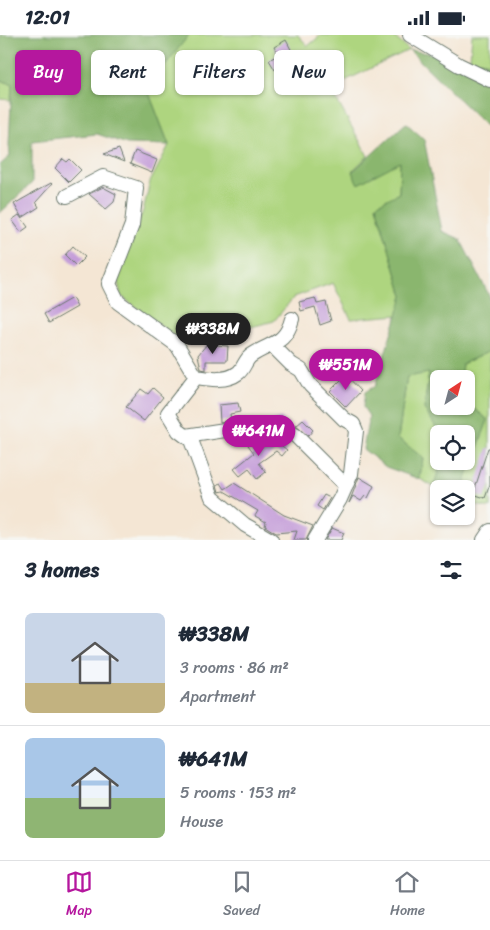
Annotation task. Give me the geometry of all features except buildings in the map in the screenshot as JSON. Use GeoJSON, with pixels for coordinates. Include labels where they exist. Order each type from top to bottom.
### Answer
{"type":"FeatureCollection","features":[{"type":"Feature","properties":{"kind":"street"},"geometry":{"type":"LineString","coordinates":[[410,35],[458,65],[490,80]]}},
{"type":"Feature","properties":{"kind":"street"},"geometry":{"type":"LineString","coordinates":[[67,196],[103,177],[136,188],[132,225],[109,283],[118,303],[177,345],[196,377]]}},
{"type":"Feature","properties":{"kind":"street"},"geometry":{"type":"LineString","coordinates":[[196,377],[217,380],[238,373],[250,355],[273,346],[289,333],[292,319]]}},
{"type":"Feature","properties":{"kind":"street"},"geometry":{"type":"LineString","coordinates":[[273,346],[291,364],[301,370],[310,385],[344,419],[353,424],[356,431],[350,474],[346,486],[316,540]]}},
{"type":"Feature","properties":{"kind":"street"},"geometry":{"type":"LineString","coordinates":[[196,377],[168,413],[179,431],[192,440],[212,497],[245,525],[271,540]]}},
{"type":"Feature","properties":{"kind":"street"},"geometry":{"type":"LineString","coordinates":[[186,436],[251,427]]}},
{"type":"Feature","properties":{"kind":"street"},"geometry":{"type":"LineString","coordinates":[[295,435],[346,486]]}},
{"type":"Feature","properties":{"kind":"street"},"geometry":{"type":"LineString","coordinates":[[484,540],[490,531]]}},
{"type":"Feature","properties":{"kind":"green space"},"geometry":{"type":"Polygon","coordinates":[[[0,35],[189,35],[177,50],[175,50],[165,65],[165,50],[91,50],[91,95],[150,95],[169,145],[127,144],[97,134],[32,141],[32,183],[0,213],[0,165],[10,156],[12,84],[0,80],[0,35]]]}},
{"type":"Feature","properties":{"kind":"green space"},"geometry":{"type":"Polygon","coordinates":[[[188,35],[298,35],[308,46],[321,35],[392,35],[409,50],[344,81],[344,50],[274,50],[274,95],[334,95],[368,156],[352,171],[358,183],[400,161],[399,193],[376,206],[403,296],[398,315],[351,319],[333,283],[294,297],[274,321],[185,344],[121,296],[116,274],[143,211],[150,182],[169,145],[150,95],[165,95],[165,65],[175,52],[175,95],[264,95],[264,50],[176,50],[188,35]]]}},
{"type":"Feature","properties":{"kind":"green space"},"geometry":{"type":"Polygon","coordinates":[[[472,35],[490,35],[490,63],[470,59],[472,35]]]}},
{"type":"Feature","properties":{"kind":"green space"},"geometry":{"type":"Polygon","coordinates":[[[409,50],[490,63],[490,130],[409,50]]]}},
{"type":"Feature","properties":{"kind":"green space"},"geometry":{"type":"Polygon","coordinates":[[[0,80],[12,84],[11,100],[0,99],[0,80]]]}},
{"type":"Feature","properties":{"kind":"green space"},"geometry":{"type":"Polygon","coordinates":[[[406,123],[424,139],[442,231],[460,239],[489,295],[490,351],[462,364],[461,370],[430,370],[430,415],[475,415],[475,409],[488,420],[475,454],[475,425],[435,425],[424,409],[429,373],[407,377],[398,438],[423,458],[419,479],[386,467],[363,449],[369,416],[363,407],[365,392],[375,386],[403,296],[376,205],[399,193],[400,162],[358,184],[352,172],[406,123]]]}},
{"type":"Feature","properties":{"kind":"green space"},"geometry":{"type":"Polygon","coordinates":[[[490,351],[490,508],[475,505],[475,480],[465,480],[469,470],[475,470],[475,454],[488,420],[475,409],[475,370],[461,370],[462,364],[490,351]]]}},
{"type":"Feature","properties":{"kind":"green space"},"geometry":{"type":"Polygon","coordinates":[[[429,373],[424,409],[441,425],[430,425],[430,470],[439,470],[436,480],[430,480],[430,485],[420,479],[423,458],[398,439],[407,376],[429,373]]]}},
{"type":"Feature","properties":{"kind":"green space"},"geometry":{"type":"Polygon","coordinates":[[[439,470],[469,470],[465,480],[436,480],[439,470]]]}}]}
